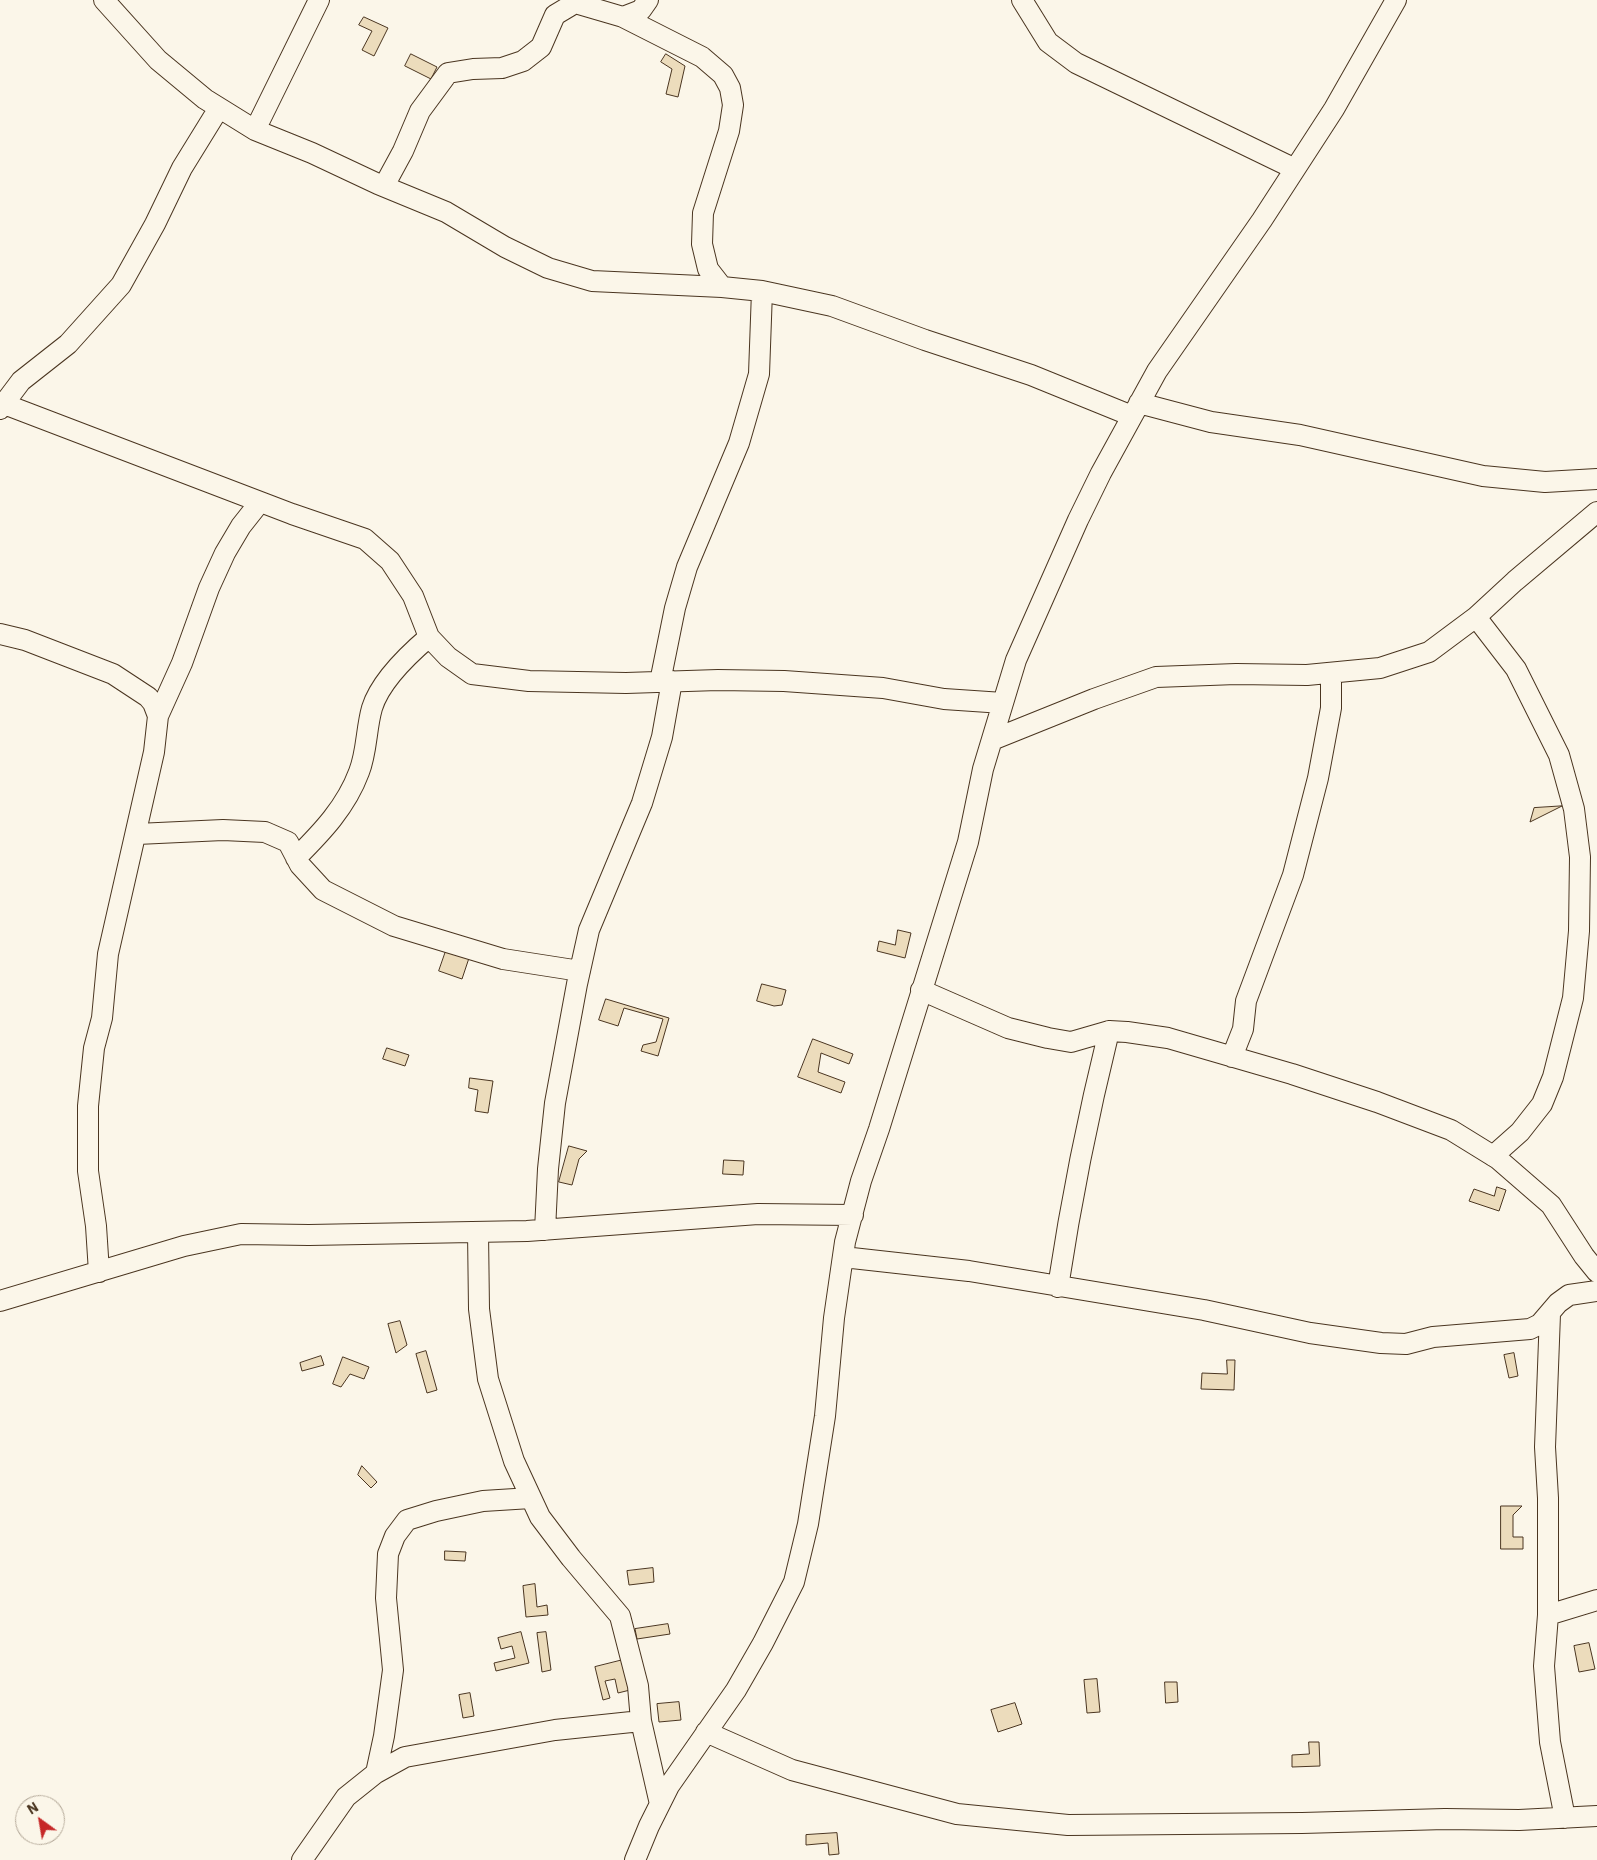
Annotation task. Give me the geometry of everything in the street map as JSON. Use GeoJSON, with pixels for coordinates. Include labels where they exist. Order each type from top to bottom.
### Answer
{"type":"FeatureCollection","features":[{"type":"Feature","properties":{"kind":"street"},"geometry":{"type":"LineString","coordinates":[[104,0],[158,60],[205,99],[255,130],[446,212],[506,247],[556,270],[592,281],[722,287],[762,291],[832,306],[925,340],[1135,409],[1300,435],[1483,476],[1545,482],[1597,479]]}},
{"type":"Feature","properties":{"kind":"street"},"geometry":{"type":"LineString","coordinates":[[255,130],[319,0]]}},
{"type":"Feature","properties":{"kind":"street"},"geometry":{"type":"LineString","coordinates":[[623,17],[640,10],[648,0]]}},
{"type":"Feature","properties":{"kind":"street"},"geometry":{"type":"LineString","coordinates":[[1022,0],[1048,42],[1076,63],[1295,169]]}},
{"type":"Feature","properties":{"kind":"street"},"geometry":{"type":"LineString","coordinates":[[635,1860],[669,1786],[736,1690],[763,1644],[794,1582],[808,1524],[825,1416],[834,1318],[843,1256],[852,1215],[861,1181],[879,1129],[968,842],[983,769],[1016,660],[1078,520],[1135,409],[1157,371],[1262,220],[1334,109],[1396,0]]}},
{"type":"Feature","properties":{"kind":"street"},"geometry":{"type":"LineString","coordinates":[[384,186],[420,112],[448,73],[473,69],[502,68],[522,61],[541,47],[555,15],[575,3],[623,17],[702,57],[723,75],[730,88],[732,105],[729,131],[703,213],[702,244],[708,269],[722,287]]}},
{"type":"Feature","properties":{"kind":"street"},"geometry":{"type":"LineString","coordinates":[[219,108],[182,168],[155,224],[120,285],[68,344],[21,382],[2,407],[365,539],[390,561],[413,596],[429,637],[448,657],[472,674],[529,681],[626,683],[666,681],[794,682],[883,688],[944,699],[1003,703]]}},
{"type":"Feature","properties":{"kind":"street"},"geometry":{"type":"LineString","coordinates":[[545,1230],[548,1169],[555,1103],[589,930],[642,803],[662,737],[666,681],[675,608],[687,567],[739,443],[759,374],[762,291]]}},
{"type":"Feature","properties":{"kind":"street"},"geometry":{"type":"LineString","coordinates":[[100,1272],[88,1171],[88,1106],[94,1048],[102,1018],[108,954],[137,834],[154,752],[158,716],[182,663],[209,588],[225,553],[241,526],[260,502]]}},
{"type":"Feature","properties":{"kind":"street"},"geometry":{"type":"LineString","coordinates":[[992,740],[1094,699],[1156,677],[1331,673],[1380,668],[1429,652],[1476,617],[1515,581],[1597,512]]}},
{"type":"Feature","properties":{"kind":"street"},"geometry":{"type":"LineString","coordinates":[[1476,617],[1516,669],[1559,755],[1574,809],[1580,857],[1579,932],[1573,998],[1553,1077],[1542,1104],[1520,1132],[1493,1156]]}},
{"type":"Feature","properties":{"kind":"street"},"geometry":{"type":"LineString","coordinates":[[0,634],[25,640],[112,674],[148,697],[153,702],[158,716]]}},
{"type":"Feature","properties":{"kind":"street"},"geometry":{"type":"LineString","coordinates":[[296,858],[326,828],[342,806],[359,771],[372,707],[386,682],[410,652],[429,637]]}},
{"type":"Feature","properties":{"kind":"street"},"geometry":{"type":"LineString","coordinates":[[1232,1057],[1243,1029],[1246,1001],[1293,875],[1318,778],[1332,708],[1331,673]]}},
{"type":"Feature","properties":{"kind":"street"},"geometry":{"type":"LineString","coordinates":[[137,834],[223,830],[266,832],[288,842],[300,865],[323,890],[394,926],[503,958],[580,971]]}},
{"type":"Feature","properties":{"kind":"street"},"geometry":{"type":"LineString","coordinates":[[921,990],[1008,1028],[1048,1038],[1071,1042],[1109,1032],[1126,1032],[1168,1038],[1292,1074],[1377,1102],[1451,1130],[1493,1156],[1551,1205],[1584,1256],[1597,1272]]}},
{"type":"Feature","properties":{"kind":"street"},"geometry":{"type":"LineString","coordinates":[[1058,1287],[1072,1200],[1091,1104],[1109,1032]]}},
{"type":"Feature","properties":{"kind":"street"},"geometry":{"type":"LineString","coordinates":[[0,1301],[184,1246],[241,1234],[309,1235],[545,1230],[758,1214],[852,1215]]}},
{"type":"Feature","properties":{"kind":"street"},"geometry":{"type":"LineString","coordinates":[[478,1232],[479,1309],[488,1379],[514,1461],[540,1517],[571,1558],[620,1616],[638,1686],[641,1720],[660,1804]]}},
{"type":"Feature","properties":{"kind":"street"},"geometry":{"type":"LineString","coordinates":[[843,1256],[969,1271],[1204,1310],[1310,1334],[1381,1343],[1406,1344],[1433,1337],[1530,1329],[1540,1324],[1558,1303],[1569,1295],[1597,1292]]}},
{"type":"Feature","properties":{"kind":"street"},"geometry":{"type":"LineString","coordinates":[[1550,1314],[1545,1447],[1548,1498],[1548,1615],[1544,1666],[1550,1742],[1565,1818]]}},
{"type":"Feature","properties":{"kind":"street"},"geometry":{"type":"LineString","coordinates":[[376,1773],[384,1736],[392,1670],[386,1598],[388,1554],[395,1536],[407,1520],[436,1511],[483,1501],[531,1498]]}},
{"type":"Feature","properties":{"kind":"street"},"geometry":{"type":"LineString","coordinates":[[1548,1615],[1597,1600]]}},
{"type":"Feature","properties":{"kind":"street"},"geometry":{"type":"LineString","coordinates":[[302,1860],[346,1797],[376,1773],[404,1757],[555,1730],[641,1720]]}},
{"type":"Feature","properties":{"kind":"street"},"geometry":{"type":"LineString","coordinates":[[706,1732],[792,1770],[957,1814],[1068,1825],[1302,1823],[1445,1819],[1519,1820],[1597,1816]]}},
{"type":"Feature","properties":{"kind":"building"},"geometry":{"type":"Polygon","coordinates":[[[364,17],[388,28],[374,56],[362,50],[372,31],[359,25],[364,17]]]}},
{"type":"Feature","properties":{"kind":"building"},"geometry":{"type":"Polygon","coordinates":[[[411,54],[437,67],[431,79],[405,66],[411,54]]]}},
{"type":"Feature","properties":{"kind":"building"},"geometry":{"type":"Polygon","coordinates":[[[666,54],[685,66],[678,97],[666,94],[672,69],[661,62],[666,54]]]}},
{"type":"Feature","properties":{"kind":"building"},"geometry":{"type":"Polygon","coordinates":[[[1562,806],[1530,822],[1534,808],[1562,806]]]}},
{"type":"Feature","properties":{"kind":"building"},"geometry":{"type":"Polygon","coordinates":[[[898,930],[911,933],[905,958],[877,951],[879,941],[895,945],[898,930]]]}},
{"type":"Feature","properties":{"kind":"building"},"geometry":{"type":"Polygon","coordinates":[[[447,948],[470,955],[462,979],[439,971],[447,948]]]}},
{"type":"Feature","properties":{"kind":"building"},"geometry":{"type":"Polygon","coordinates":[[[762,984],[786,990],[782,1005],[774,1006],[757,1001],[762,984]]]}},
{"type":"Feature","properties":{"kind":"building"},"geometry":{"type":"Polygon","coordinates":[[[606,999],[669,1018],[658,1056],[641,1051],[643,1045],[656,1042],[663,1019],[624,1008],[618,1026],[599,1020],[606,999]]]}},
{"type":"Feature","properties":{"kind":"building"},"geometry":{"type":"Polygon","coordinates":[[[813,1039],[853,1054],[849,1064],[821,1053],[818,1072],[845,1082],[841,1093],[798,1077],[813,1039]]]}},
{"type":"Feature","properties":{"kind":"building"},"geometry":{"type":"Polygon","coordinates":[[[387,1048],[409,1055],[405,1066],[383,1059],[387,1048]]]}},
{"type":"Feature","properties":{"kind":"building"},"geometry":{"type":"Polygon","coordinates":[[[470,1078],[493,1081],[488,1113],[475,1111],[478,1090],[469,1088],[470,1078]]]}},
{"type":"Feature","properties":{"kind":"building"},"geometry":{"type":"Polygon","coordinates":[[[569,1146],[587,1151],[579,1159],[572,1185],[559,1182],[569,1146]]]}},
{"type":"Feature","properties":{"kind":"building"},"geometry":{"type":"Polygon","coordinates":[[[724,1160],[744,1161],[743,1175],[723,1174],[724,1160]]]}},
{"type":"Feature","properties":{"kind":"building"},"geometry":{"type":"Polygon","coordinates":[[[1497,1187],[1506,1190],[1499,1211],[1469,1201],[1474,1189],[1494,1196],[1497,1187]]]}},
{"type":"Feature","properties":{"kind":"building"},"geometry":{"type":"Polygon","coordinates":[[[400,1321],[407,1345],[396,1353],[388,1324],[400,1321]]]}},
{"type":"Feature","properties":{"kind":"building"},"geometry":{"type":"Polygon","coordinates":[[[426,1351],[437,1390],[427,1393],[416,1354],[426,1351]]]}},
{"type":"Feature","properties":{"kind":"building"},"geometry":{"type":"Polygon","coordinates":[[[1514,1353],[1518,1376],[1509,1378],[1504,1355],[1514,1353]]]}},
{"type":"Feature","properties":{"kind":"building"},"geometry":{"type":"Polygon","coordinates":[[[321,1356],[324,1365],[302,1371],[300,1363],[321,1356]]]}},
{"type":"Feature","properties":{"kind":"building"},"geometry":{"type":"Polygon","coordinates":[[[343,1357],[369,1367],[364,1379],[350,1374],[341,1387],[333,1384],[343,1357]]]}},
{"type":"Feature","properties":{"kind":"building"},"geometry":{"type":"Polygon","coordinates":[[[1227,1360],[1235,1360],[1234,1390],[1201,1389],[1202,1373],[1227,1374],[1227,1360]]]}},
{"type":"Feature","properties":{"kind":"building"},"geometry":{"type":"Polygon","coordinates":[[[362,1466],[377,1482],[371,1488],[358,1475],[362,1466]]]}},
{"type":"Feature","properties":{"kind":"building"},"geometry":{"type":"Polygon","coordinates":[[[1501,1506],[1522,1506],[1513,1515],[1513,1537],[1523,1537],[1523,1549],[1501,1549],[1501,1506]]]}},
{"type":"Feature","properties":{"kind":"building"},"geometry":{"type":"Polygon","coordinates":[[[445,1551],[466,1552],[465,1561],[445,1560],[445,1551]]]}},
{"type":"Feature","properties":{"kind":"building"},"geometry":{"type":"Polygon","coordinates":[[[653,1568],[654,1582],[629,1585],[627,1571],[653,1568]]]}},
{"type":"Feature","properties":{"kind":"building"},"geometry":{"type":"Polygon","coordinates":[[[535,1584],[537,1607],[547,1605],[548,1615],[526,1617],[523,1586],[535,1584]]]}},
{"type":"Feature","properties":{"kind":"building"},"geometry":{"type":"Polygon","coordinates":[[[668,1624],[670,1634],[637,1639],[635,1629],[668,1624]]]}},
{"type":"Feature","properties":{"kind":"building"},"geometry":{"type":"Polygon","coordinates":[[[521,1632],[529,1663],[496,1671],[494,1663],[515,1658],[512,1646],[501,1649],[498,1638],[521,1632]]]}},
{"type":"Feature","properties":{"kind":"building"},"geometry":{"type":"Polygon","coordinates":[[[546,1632],[551,1670],[542,1672],[537,1633],[546,1632]]]}},
{"type":"Feature","properties":{"kind":"building"},"geometry":{"type":"Polygon","coordinates":[[[1589,1643],[1595,1669],[1579,1672],[1574,1646],[1589,1643]]]}},
{"type":"Feature","properties":{"kind":"building"},"geometry":{"type":"Polygon","coordinates":[[[623,1660],[630,1690],[618,1693],[615,1679],[605,1681],[610,1698],[603,1700],[595,1667],[623,1660]]]}},
{"type":"Feature","properties":{"kind":"building"},"geometry":{"type":"Polygon","coordinates":[[[1097,1679],[1100,1712],[1087,1713],[1084,1680],[1097,1679]]]}},
{"type":"Feature","properties":{"kind":"building"},"geometry":{"type":"Polygon","coordinates":[[[1165,1682],[1177,1682],[1178,1702],[1166,1703],[1165,1682]]]}},
{"type":"Feature","properties":{"kind":"building"},"geometry":{"type":"Polygon","coordinates":[[[470,1693],[474,1716],[463,1718],[459,1695],[470,1693]]]}},
{"type":"Feature","properties":{"kind":"building"},"geometry":{"type":"Polygon","coordinates":[[[679,1702],[681,1720],[659,1722],[657,1704],[679,1702]]]}},
{"type":"Feature","properties":{"kind":"building"},"geometry":{"type":"Polygon","coordinates":[[[1015,1703],[1022,1724],[998,1732],[991,1710],[1015,1703]]]}},
{"type":"Feature","properties":{"kind":"building"},"geometry":{"type":"Polygon","coordinates":[[[1309,1742],[1319,1742],[1320,1766],[1292,1767],[1292,1755],[1309,1754],[1309,1742]]]}},
{"type":"Feature","properties":{"kind":"building"},"geometry":{"type":"Polygon","coordinates":[[[837,1833],[839,1854],[829,1855],[828,1843],[806,1845],[806,1835],[837,1833]]]}}]}
